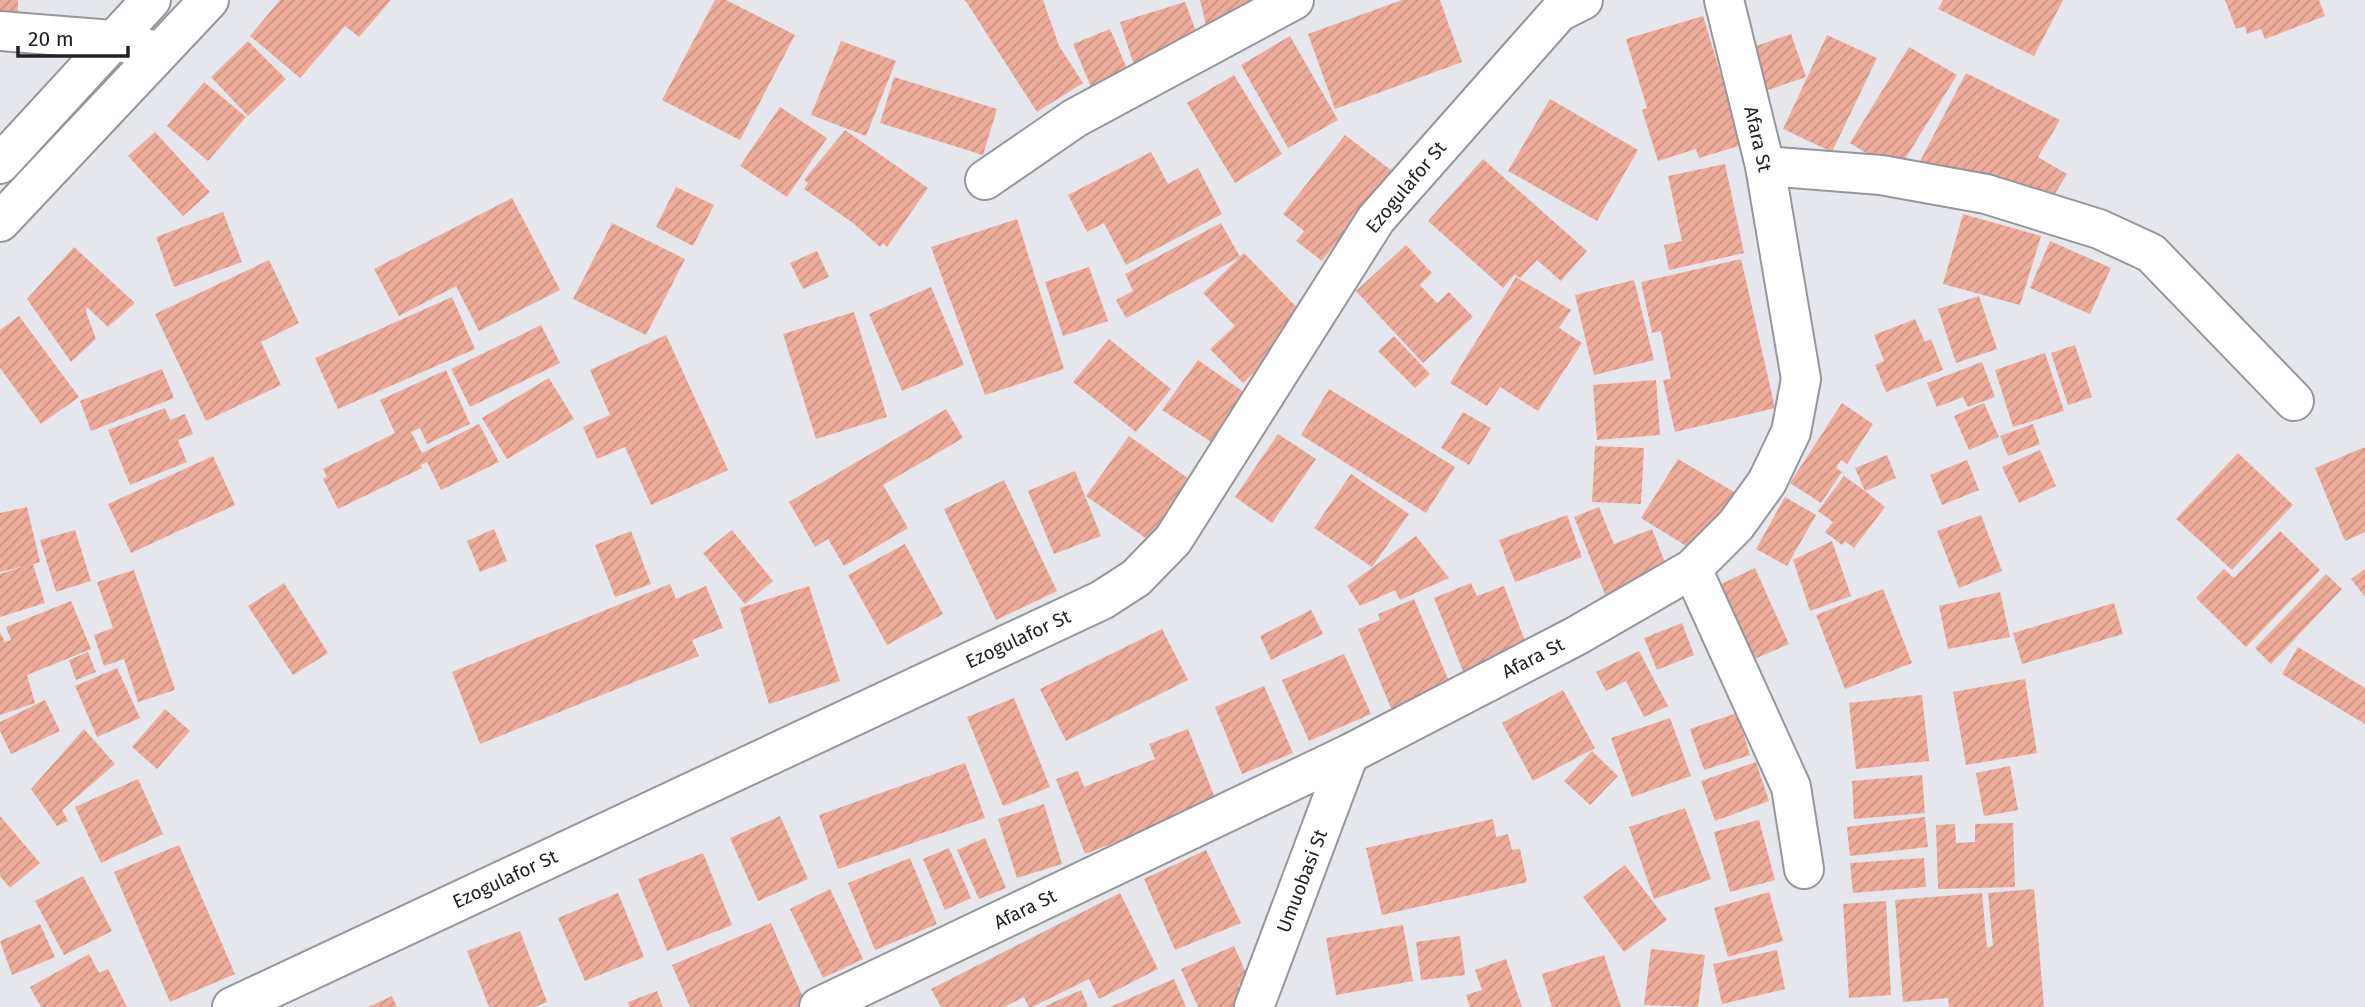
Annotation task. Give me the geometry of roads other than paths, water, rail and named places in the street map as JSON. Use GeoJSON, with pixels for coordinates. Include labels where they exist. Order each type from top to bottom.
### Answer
{"type":"FeatureCollection","features":[{"type":"Feature","properties":{"kind":"street"},"geometry":{"type":"LineString","coordinates":[[0,164],[151,0]]}},
{"type":"Feature","properties":{"kind":"street"},"geometry":{"type":"LineString","coordinates":[[0,222],[209,0]]}},
{"type":"Feature","properties":{"kind":"street"},"geometry":{"type":"LineString","coordinates":[[985,180],[1075,118],[1294,0]]}},
{"type":"Feature","properties":{"kind":"street","name":"Afara St"},"geometry":{"type":"LineString","coordinates":[[819,1007],[1349,754],[1576,636],[1692,569],[1736,525],[1767,482],[1791,432],[1801,379],[1765,166],[1724,0]]}},
{"type":"Feature","properties":{"kind":"street","name":"Ezogulafor St"},"geometry":{"type":"LineString","coordinates":[[232,1007],[1102,600],[1136,578],[1173,540],[1376,219],[1561,4]]}},
{"type":"Feature","properties":{"kind":"street"},"geometry":{"type":"LineString","coordinates":[[0,31],[112,40],[160,52]]}},
{"type":"Feature","properties":{"kind":"street"},"geometry":{"type":"LineString","coordinates":[[1765,166],[1881,175],[1986,194],[2099,229],[2151,253],[2294,401]]}},
{"type":"Feature","properties":{"kind":"street"},"geometry":{"type":"LineString","coordinates":[[1692,569],[1791,787],[1804,869]]}},
{"type":"Feature","properties":{"kind":"street","name":"Umuobasi St"},"geometry":{"type":"LineString","coordinates":[[1254,1007],[1349,754]]}}]}
